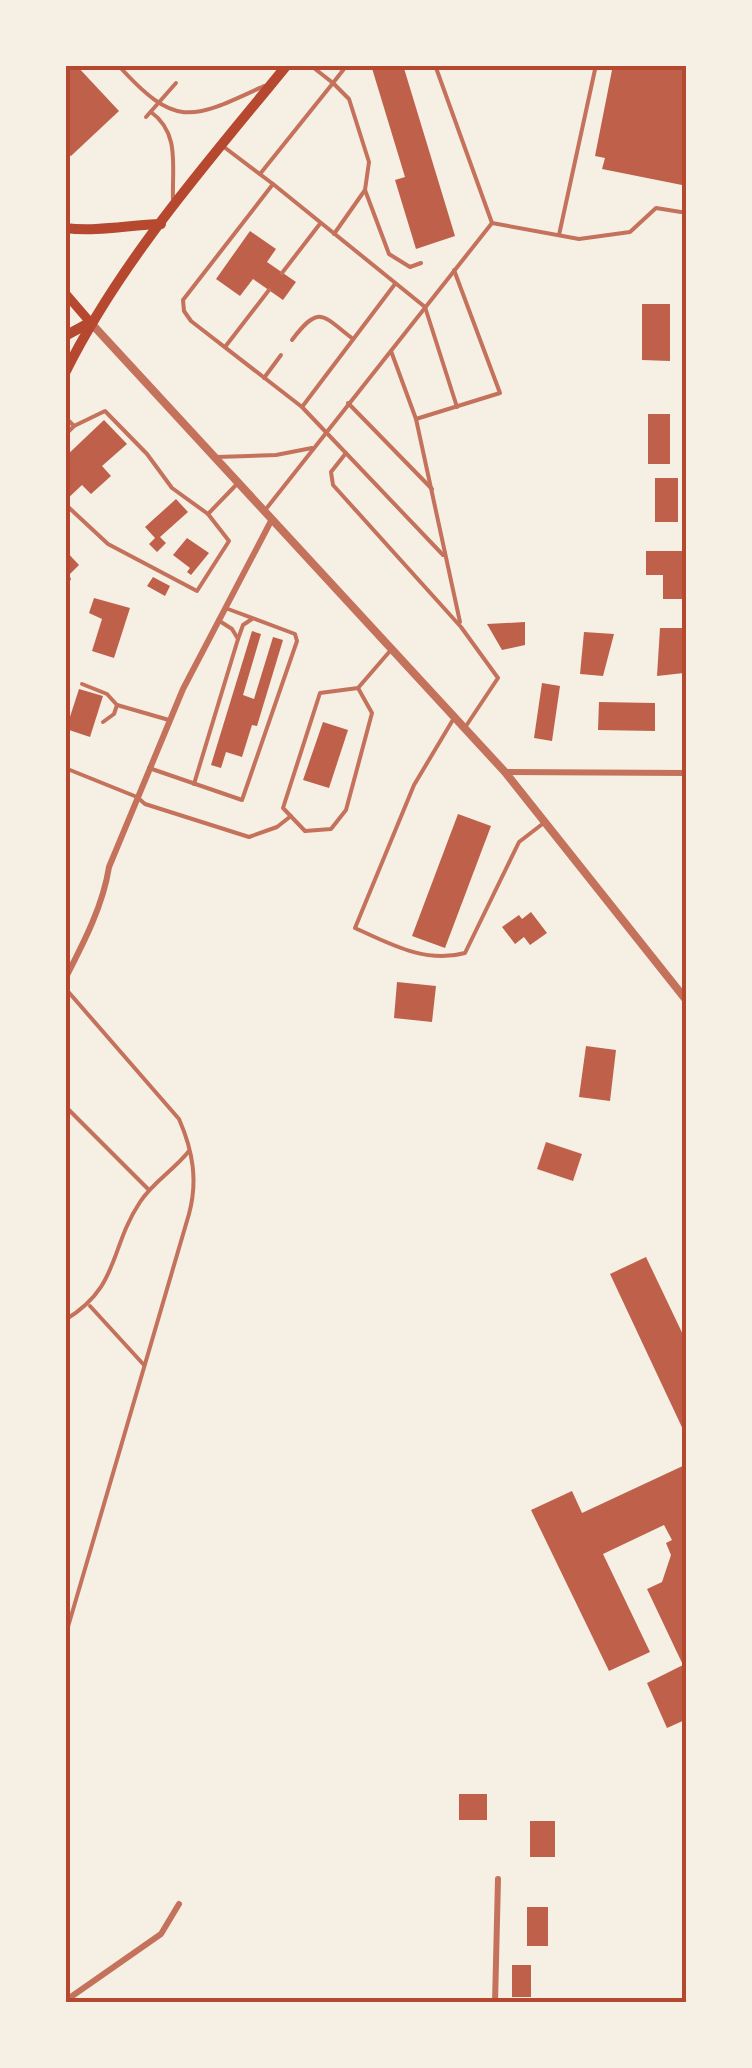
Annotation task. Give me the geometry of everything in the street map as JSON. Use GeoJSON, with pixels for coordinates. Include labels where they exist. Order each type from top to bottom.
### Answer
{"type":"FeatureCollection","features":[{"type":"Feature","properties":{"kind":"main road"},"geometry":{"type":"LineString","coordinates":[[65,373],[90,322],[161,224],[287,65]]}},
{"type":"Feature","properties":{"kind":"main road"},"geometry":{"type":"LineString","coordinates":[[65,228],[83,231],[161,224]]}},
{"type":"Feature","properties":{"kind":"main road"},"geometry":{"type":"LineString","coordinates":[[65,293],[90,322]]}},
{"type":"Feature","properties":{"kind":"main road"},"geometry":{"type":"LineString","coordinates":[[65,336],[90,322]]}},
{"type":"Feature","properties":{"kind":"street"},"geometry":{"type":"LineString","coordinates":[[90,322],[505,772],[687,1002]]}},
{"type":"Feature","properties":{"kind":"street"},"geometry":{"type":"LineString","coordinates":[[65,978],[81,949],[169,720],[271,520]]}},
{"type":"Feature","properties":{"kind":"street"},"geometry":{"type":"LineString","coordinates":[[505,772],[687,773]]}},
{"type":"Feature","properties":{"kind":"street"},"geometry":{"type":"LineString","coordinates":[[496,2003],[498,1880]]}},
{"type":"Feature","properties":{"kind":"street"},"geometry":{"type":"LineString","coordinates":[[65,2002],[161,1934],[179,1904]]}},
{"type":"Feature","properties":{"kind":"lane"},"geometry":{"type":"LineString","coordinates":[[118,65],[158,105],[191,114],[208,112],[274,82]]}},
{"type":"Feature","properties":{"kind":"lane"},"geometry":{"type":"LineString","coordinates":[[310,65],[349,99],[368,162],[365,190],[389,254],[410,267],[421,263]]}},
{"type":"Feature","properties":{"kind":"lane"},"geometry":{"type":"LineString","coordinates":[[260,174],[347,65]]}},
{"type":"Feature","properties":{"kind":"lane"},"geometry":{"type":"LineString","coordinates":[[435,65],[492,222]]}},
{"type":"Feature","properties":{"kind":"lane"},"geometry":{"type":"LineString","coordinates":[[559,236],[596,65]]}},
{"type":"Feature","properties":{"kind":"lane"},"geometry":{"type":"LineString","coordinates":[[174,208],[172,137],[162,120],[148,114],[176,84]]}},
{"type":"Feature","properties":{"kind":"lane"},"geometry":{"type":"LineString","coordinates":[[222,146],[425,307],[457,407]]}},
{"type":"Feature","properties":{"kind":"lane"},"geometry":{"type":"LineString","coordinates":[[273,184],[183,300],[184,311],[191,321],[302,407],[446,558]]}},
{"type":"Feature","properties":{"kind":"lane"},"geometry":{"type":"LineString","coordinates":[[334,234],[365,190]]}},
{"type":"Feature","properties":{"kind":"lane"},"geometry":{"type":"LineString","coordinates":[[492,222],[579,239],[630,232],[656,208],[687,214]]}},
{"type":"Feature","properties":{"kind":"lane"},"geometry":{"type":"LineString","coordinates":[[264,512],[492,222]]}},
{"type":"Feature","properties":{"kind":"lane"},"geometry":{"type":"LineString","coordinates":[[282,273],[320,223]]}},
{"type":"Feature","properties":{"kind":"lane"},"geometry":{"type":"LineString","coordinates":[[416,419],[500,394],[454,270]]}},
{"type":"Feature","properties":{"kind":"lane"},"geometry":{"type":"LineString","coordinates":[[302,407],[394,284]]}},
{"type":"Feature","properties":{"kind":"lane"},"geometry":{"type":"LineString","coordinates":[[225,348],[269,290]]}},
{"type":"Feature","properties":{"kind":"lane"},"geometry":{"type":"LineString","coordinates":[[292,340],[315,316],[327,318],[353,339]]}},
{"type":"Feature","properties":{"kind":"lane"},"geometry":{"type":"LineString","coordinates":[[391,350],[416,419],[461,626]]}},
{"type":"Feature","properties":{"kind":"lane"},"geometry":{"type":"LineString","coordinates":[[264,378],[281,355]]}},
{"type":"Feature","properties":{"kind":"lane"},"geometry":{"type":"LineString","coordinates":[[348,403],[432,489]]}},
{"type":"Feature","properties":{"kind":"lane"},"geometry":{"type":"LineString","coordinates":[[65,435],[74,426],[105,411],[148,454],[172,488],[208,514],[229,541],[197,591],[108,544],[65,504]]}},
{"type":"Feature","properties":{"kind":"lane"},"geometry":{"type":"LineString","coordinates":[[65,417],[74,426]]}},
{"type":"Feature","properties":{"kind":"lane"},"geometry":{"type":"LineString","coordinates":[[214,458],[276,455],[312,448]]}},
{"type":"Feature","properties":{"kind":"lane"},"geometry":{"type":"LineString","coordinates":[[346,453],[331,472],[332,485],[461,626],[498,678],[464,728]]}},
{"type":"Feature","properties":{"kind":"lane"},"geometry":{"type":"LineString","coordinates":[[208,514],[238,484]]}},
{"type":"Feature","properties":{"kind":"lane"},"geometry":{"type":"LineString","coordinates":[[149,768],[242,800],[297,641],[295,634],[224,607]]}},
{"type":"Feature","properties":{"kind":"lane"},"geometry":{"type":"LineString","coordinates":[[194,784],[238,638],[243,625],[252,619]]}},
{"type":"Feature","properties":{"kind":"lane"},"geometry":{"type":"LineString","coordinates":[[218,620],[238,638]]}},
{"type":"Feature","properties":{"kind":"lane"},"geometry":{"type":"LineString","coordinates":[[358,688],[372,713],[346,810],[331,829],[305,832],[283,808],[320,693],[358,688],[390,651]]}},
{"type":"Feature","properties":{"kind":"lane"},"geometry":{"type":"LineString","coordinates":[[82,684],[106,694],[116,704],[169,720]]}},
{"type":"Feature","properties":{"kind":"lane"},"geometry":{"type":"LineString","coordinates":[[103,722],[114,714],[116,704]]}},
{"type":"Feature","properties":{"kind":"lane"},"geometry":{"type":"LineString","coordinates":[[454,718],[414,785],[355,928],[435,958],[465,954],[518,842],[544,822]]}},
{"type":"Feature","properties":{"kind":"lane"},"geometry":{"type":"LineString","coordinates":[[65,768],[137,797],[145,804],[249,838],[291,816]]}},
{"type":"Feature","properties":{"kind":"lane"},"geometry":{"type":"LineString","coordinates":[[65,988],[179,1120],[190,1149],[194,1196],[65,1637]]}},
{"type":"Feature","properties":{"kind":"lane"},"geometry":{"type":"LineString","coordinates":[[65,1106],[148,1189]]}},
{"type":"Feature","properties":{"kind":"lane"},"geometry":{"type":"LineString","coordinates":[[65,1320],[89,1305],[105,1284],[136,1208],[148,1189],[180,1163],[190,1149]]}},
{"type":"Feature","properties":{"kind":"lane"},"geometry":{"type":"LineString","coordinates":[[89,1305],[144,1364]]}},
{"type":"Feature","properties":{"kind":"building"},"geometry":{"type":"Polygon","coordinates":[[[65,65],[76,65],[119,111],[71,156],[65,153],[65,65]]]}},
{"type":"Feature","properties":{"kind":"building"},"geometry":{"type":"Polygon","coordinates":[[[371,65],[403,65],[455,236],[416,249],[395,180],[405,177],[371,65]]]}},
{"type":"Feature","properties":{"kind":"building"},"geometry":{"type":"Polygon","coordinates":[[[613,65],[687,65],[687,186],[602,169],[605,158],[595,156],[613,65]]]}},
{"type":"Feature","properties":{"kind":"building"},"geometry":{"type":"Polygon","coordinates":[[[250,231],[276,249],[267,262],[296,282],[283,300],[253,279],[240,296],[216,279],[250,231]]]}},
{"type":"Feature","properties":{"kind":"building"},"geometry":{"type":"Polygon","coordinates":[[[642,304],[670,304],[670,361],[642,360],[642,304]]]}},
{"type":"Feature","properties":{"kind":"building"},"geometry":{"type":"Polygon","coordinates":[[[648,414],[670,414],[670,464],[648,464],[648,414]]]}},
{"type":"Feature","properties":{"kind":"building"},"geometry":{"type":"Polygon","coordinates":[[[104,420],[127,444],[102,466],[111,476],[91,494],[82,485],[65,501],[65,457],[104,420]]]}},
{"type":"Feature","properties":{"kind":"building"},"geometry":{"type":"Polygon","coordinates":[[[655,478],[678,478],[678,522],[655,522],[655,478]]]}},
{"type":"Feature","properties":{"kind":"building"},"geometry":{"type":"Polygon","coordinates":[[[176,499],[188,512],[160,537],[166,543],[157,552],[149,544],[155,538],[145,527],[176,499]]]}},
{"type":"Feature","properties":{"kind":"building"},"geometry":{"type":"Polygon","coordinates":[[[187,538],[209,553],[191,575],[187,572],[190,568],[173,555],[187,538]]]}},
{"type":"Feature","properties":{"kind":"building"},"geometry":{"type":"Polygon","coordinates":[[[65,550],[79,565],[65,579],[65,550]]]}},
{"type":"Feature","properties":{"kind":"building"},"geometry":{"type":"Polygon","coordinates":[[[646,551],[683,551],[683,599],[663,599],[663,575],[646,575],[646,551]]]}},
{"type":"Feature","properties":{"kind":"building"},"geometry":{"type":"Polygon","coordinates":[[[153,577],[170,586],[165,596],[147,586],[153,577]]]}},
{"type":"Feature","properties":{"kind":"building"},"geometry":{"type":"Polygon","coordinates":[[[94,598],[130,608],[114,658],[92,651],[102,619],[89,613],[94,598]]]}},
{"type":"Feature","properties":{"kind":"building"},"geometry":{"type":"Polygon","coordinates":[[[525,622],[525,645],[502,650],[487,624],[525,622]]]}},
{"type":"Feature","properties":{"kind":"building"},"geometry":{"type":"Polygon","coordinates":[[[660,628],[684,628],[684,673],[657,676],[660,628]]]}},
{"type":"Feature","properties":{"kind":"building"},"geometry":{"type":"Polygon","coordinates":[[[252,631],[261,634],[243,695],[254,699],[273,637],[283,640],[257,726],[252,725],[242,757],[226,752],[221,768],[211,765],[252,631]]]}},
{"type":"Feature","properties":{"kind":"building"},"geometry":{"type":"Polygon","coordinates":[[[584,632],[614,634],[603,676],[580,674],[584,632]]]}},
{"type":"Feature","properties":{"kind":"building"},"geometry":{"type":"Polygon","coordinates":[[[542,683],[560,686],[552,741],[534,738],[542,683]]]}},
{"type":"Feature","properties":{"kind":"building"},"geometry":{"type":"Polygon","coordinates":[[[79,689],[103,696],[90,737],[66,729],[79,689]]]}},
{"type":"Feature","properties":{"kind":"building"},"geometry":{"type":"Polygon","coordinates":[[[599,702],[655,703],[655,731],[598,730],[599,702]]]}},
{"type":"Feature","properties":{"kind":"building"},"geometry":{"type":"Polygon","coordinates":[[[323,722],[348,730],[329,788],[303,780],[323,722]]]}},
{"type":"Feature","properties":{"kind":"building"},"geometry":{"type":"Polygon","coordinates":[[[458,814],[491,826],[445,948],[412,936],[458,814]]]}},
{"type":"Feature","properties":{"kind":"building"},"geometry":{"type":"Polygon","coordinates":[[[531,912],[547,933],[530,945],[524,937],[515,944],[502,927],[531,912]]]}},
{"type":"Feature","properties":{"kind":"building"},"geometry":{"type":"Polygon","coordinates":[[[397,982],[436,986],[432,1022],[394,1018],[397,982]]]}},
{"type":"Feature","properties":{"kind":"building"},"geometry":{"type":"Polygon","coordinates":[[[586,1046],[616,1050],[610,1101],[579,1097],[586,1046]]]}},
{"type":"Feature","properties":{"kind":"building"},"geometry":{"type":"Polygon","coordinates":[[[546,1142],[582,1154],[573,1181],[537,1169],[546,1142]]]}},
{"type":"Feature","properties":{"kind":"building"},"geometry":{"type":"Polygon","coordinates":[[[646,1257],[687,1343],[687,1438],[610,1274],[646,1257]]]}},
{"type":"Feature","properties":{"kind":"building"},"geometry":{"type":"Polygon","coordinates":[[[687,1464],[687,1719],[667,1728],[647,1683],[683,1665],[647,1589],[662,1582],[671,1555],[666,1543],[672,1540],[664,1525],[603,1554],[650,1652],[609,1671],[531,1510],[572,1491],[582,1513],[687,1464]]]}},
{"type":"Feature","properties":{"kind":"building"},"geometry":{"type":"Polygon","coordinates":[[[459,1794],[487,1794],[487,1820],[459,1820],[459,1794]]]}},
{"type":"Feature","properties":{"kind":"building"},"geometry":{"type":"Polygon","coordinates":[[[530,1821],[555,1821],[555,1857],[530,1857],[530,1821]]]}},
{"type":"Feature","properties":{"kind":"building"},"geometry":{"type":"Polygon","coordinates":[[[527,1907],[548,1907],[548,1946],[527,1946],[527,1907]]]}},
{"type":"Feature","properties":{"kind":"building"},"geometry":{"type":"Polygon","coordinates":[[[512,1965],[531,1965],[531,1997],[512,1997],[512,1965]]]}}]}
